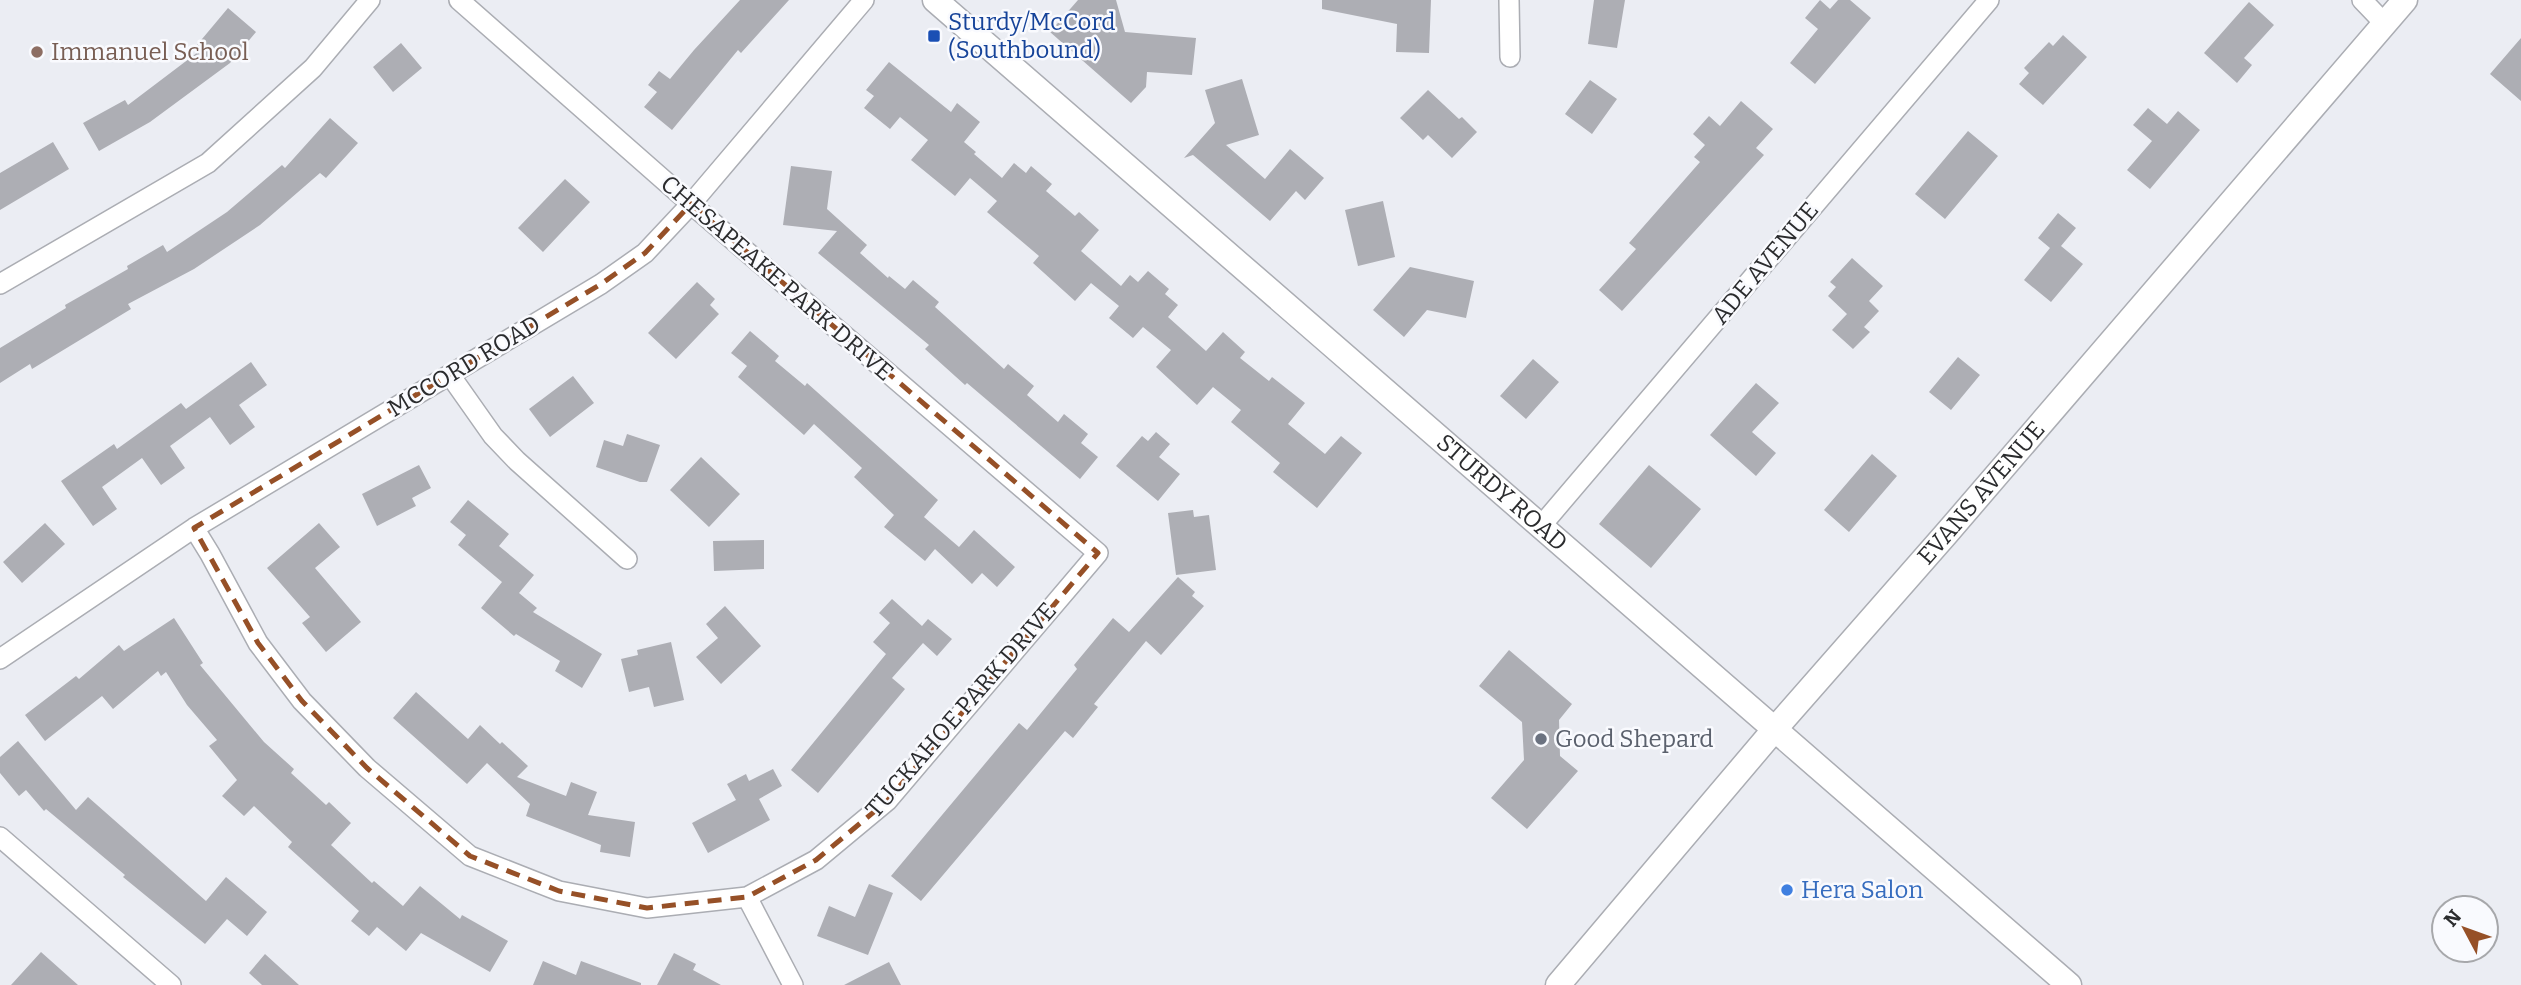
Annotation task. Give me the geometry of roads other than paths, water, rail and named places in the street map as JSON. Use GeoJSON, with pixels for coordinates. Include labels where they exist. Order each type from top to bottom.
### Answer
{"type":"FeatureCollection","features":[{"type":"Feature","properties":{"kind":"street"},"geometry":{"type":"LineString","coordinates":[[0,284],[208,163],[313,68],[370,0]]}},
{"type":"Feature","properties":{"kind":"street","name":"CHESAPEAKE PARK DRIVE"},"geometry":{"type":"LineString","coordinates":[[459,0],[691,204],[1098,553]]}},
{"type":"Feature","properties":{"kind":"street","name":"MCCORD ROAD"},"geometry":{"type":"LineString","coordinates":[[0,659],[194,528],[601,285],[645,253],[691,204],[864,0]]}},
{"type":"Feature","properties":{"kind":"street","name":"STURDY ROAD"},"geometry":{"type":"LineString","coordinates":[[935,0],[2069,985]]}},
{"type":"Feature","properties":{"kind":"street"},"geometry":{"type":"LineString","coordinates":[[1509,0],[1510,57]]}},
{"type":"Feature","properties":{"kind":"street","name":"ADE AVENUE"},"geometry":{"type":"LineString","coordinates":[[1541,526],[1989,0]]}},
{"type":"Feature","properties":{"kind":"street"},"geometry":{"type":"LineString","coordinates":[[2362,0],[2385,24]]}},
{"type":"Feature","properties":{"kind":"street","name":"EVANS AVENUE"},"geometry":{"type":"LineString","coordinates":[[1559,985],[1774,730],[2405,0]]}},
{"type":"Feature","properties":{"kind":"street"},"geometry":{"type":"LineString","coordinates":[[450,375],[493,436],[517,461],[627,559]]}},
{"type":"Feature","properties":{"kind":"street","name":"TUCKAHOE PARK DRIVE"},"geometry":{"type":"LineString","coordinates":[[194,528],[258,643],[302,701],[367,768],[470,856],[559,891],[647,908],[747,897],[816,859],[887,801],[1098,553]]}},
{"type":"Feature","properties":{"kind":"street"},"geometry":{"type":"LineString","coordinates":[[0,837],[171,985]]}},
{"type":"Feature","properties":{"kind":"street"},"geometry":{"type":"LineString","coordinates":[[747,897],[793,985]]}},
{"type":"Feature","properties":{"kind":"place","name":"Sturdy/McCord (Southbound)"},"geometry":{"type":"Point","coordinates":[934,36]}},
{"type":"Feature","properties":{"kind":"place","name":"Immanuel School"},"geometry":{"type":"Point","coordinates":[37,52]}},
{"type":"Feature","properties":{"kind":"place","name":"Good Shepard"},"geometry":{"type":"Point","coordinates":[1541,739]}},
{"type":"Feature","properties":{"kind":"place","name":"Hera Salon"},"geometry":{"type":"Point","coordinates":[1787,890]}}]}
